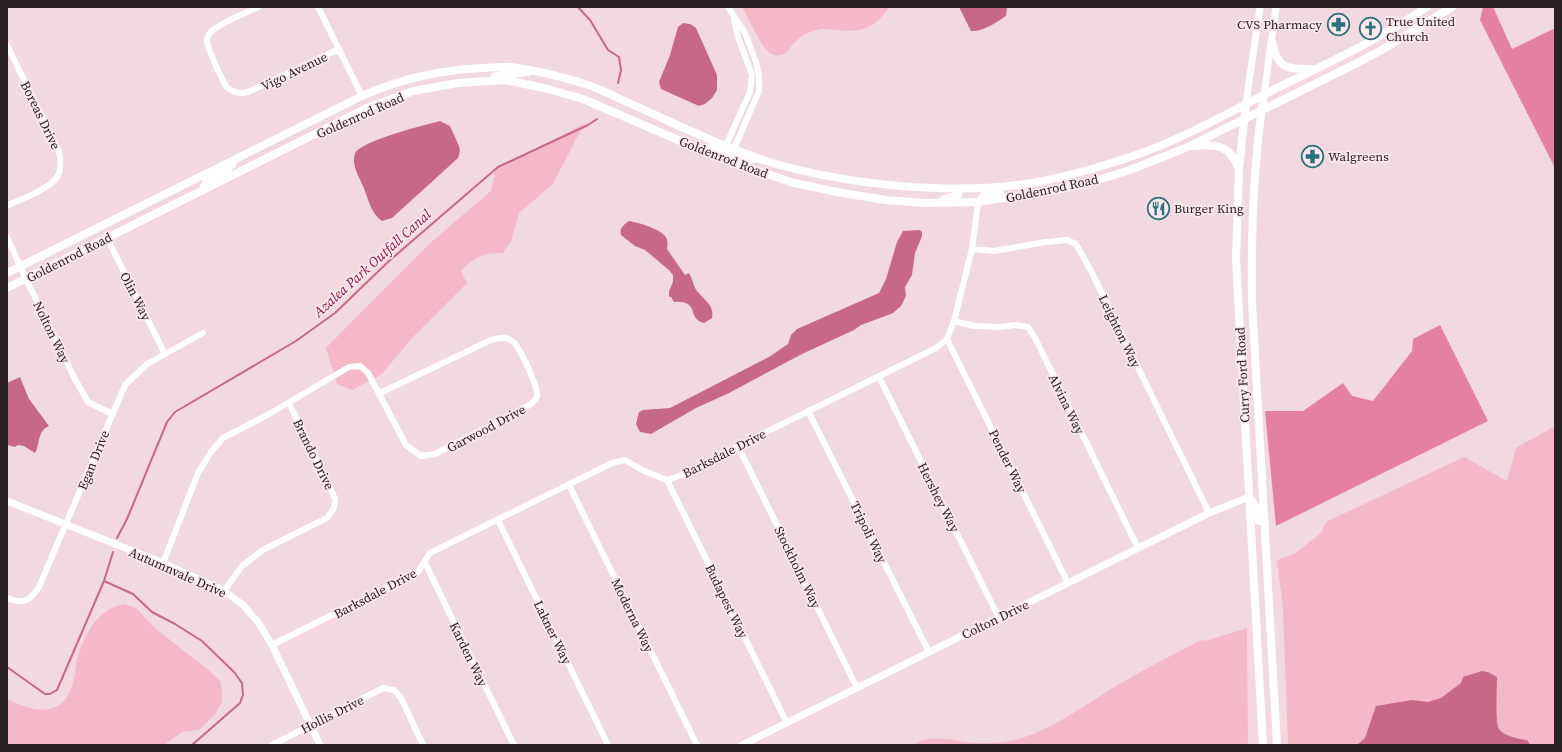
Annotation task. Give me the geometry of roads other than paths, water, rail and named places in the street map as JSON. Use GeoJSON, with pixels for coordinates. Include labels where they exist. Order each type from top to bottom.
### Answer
{"type":"FeatureCollection","features":[{"type":"Feature","properties":{"kind":"main road","name":"Goldenrod Road"},"geometry":{"type":"LineString","coordinates":[[7,273],[362,96],[403,80],[452,70],[508,67],[550,74],[585,84],[734,149],[795,169],[899,186],[961,188],[1018,186],[1064,177],[1140,153],[1188,132],[1264,95],[1397,26],[1427,7]]}},
{"type":"Feature","properties":{"kind":"main road"},"geometry":{"type":"LineString","coordinates":[[1357,63],[1370,51],[1442,7]]}},
{"type":"Feature","properties":{"kind":"main road","name":"Goldenrod Road"},"geometry":{"type":"LineString","coordinates":[[7,288],[367,108],[386,100],[413,92],[458,83],[506,80],[548,89],[583,99],[720,158],[794,183],[864,197],[924,203],[978,202],[1085,184],[1130,170],[1188,147],[1382,50],[1452,7]]}},
{"type":"Feature","properties":{"kind":"main road"},"geometry":{"type":"LineString","coordinates":[[1272,42],[1274,53],[1278,61],[1288,68],[1314,69]]}},
{"type":"Feature","properties":{"kind":"main road"},"geometry":{"type":"LineString","coordinates":[[493,81],[495,76],[532,71]]}},
{"type":"Feature","properties":{"kind":"main road","name":"Curry Ford Road"},"geometry":{"type":"LineString","coordinates":[[1264,95],[1255,174],[1252,302],[1277,745]]}},
{"type":"Feature","properties":{"kind":"main road","name":"Curry Ford Road"},"geometry":{"type":"LineString","coordinates":[[1246,103],[1239,169],[1236,259],[1263,745]]}},
{"type":"Feature","properties":{"kind":"main road"},"geometry":{"type":"LineString","coordinates":[[1188,147],[1211,144],[1222,147],[1236,161],[1239,169]]}},
{"type":"Feature","properties":{"kind":"main road"},"geometry":{"type":"LineString","coordinates":[[693,146],[702,145],[719,152],[734,149]]}},
{"type":"Feature","properties":{"kind":"main road"},"geometry":{"type":"LineString","coordinates":[[720,158],[762,159]]}},
{"type":"Feature","properties":{"kind":"main road"},"geometry":{"type":"LineString","coordinates":[[202,190],[209,178],[231,167],[235,159]]}},
{"type":"Feature","properties":{"kind":"main road"},"geometry":{"type":"LineString","coordinates":[[978,202],[984,195],[1004,191],[1018,186]]}},
{"type":"Feature","properties":{"kind":"main road"},"geometry":{"type":"LineString","coordinates":[[924,203],[958,195],[961,188]]}},
{"type":"Feature","properties":{"kind":"main road"},"geometry":{"type":"LineString","coordinates":[[1241,353],[1246,368],[1253,481],[1255,484],[1262,487]]}},
{"type":"Feature","properties":{"kind":"main road"},"geometry":{"type":"LineString","coordinates":[[1249,497],[1255,503],[1258,512],[1266,638],[1272,653]]}},
{"type":"Feature","properties":{"kind":"street","name":"Vigo Avenue"},"geometry":{"type":"LineString","coordinates":[[258,7],[215,28],[208,35],[207,41],[209,49],[227,87],[232,91],[241,94],[248,92],[339,49]]}},
{"type":"Feature","properties":{"kind":"street"},"geometry":{"type":"LineString","coordinates":[[318,7],[362,96]]}},
{"type":"Feature","properties":{"kind":"street"},"geometry":{"type":"LineString","coordinates":[[728,7],[745,33],[756,62],[759,76],[759,91],[734,149]]}},
{"type":"Feature","properties":{"kind":"street","name":"Curry Ford Road"},"geometry":{"type":"LineString","coordinates":[[1246,103],[1260,7]]}},
{"type":"Feature","properties":{"kind":"street","name":"Curry Ford Road"},"geometry":{"type":"LineString","coordinates":[[1264,95],[1276,7]]}},
{"type":"Feature","properties":{"kind":"street"},"geometry":{"type":"LineString","coordinates":[[726,145],[750,92],[752,75],[738,37],[733,16]]}},
{"type":"Feature","properties":{"kind":"street","name":"Boreas Drive"},"geometry":{"type":"LineString","coordinates":[[7,46],[59,151],[61,163],[59,174],[51,184],[7,206]]}},
{"type":"Feature","properties":{"kind":"street"},"geometry":{"type":"LineString","coordinates":[[948,339],[972,249],[978,202]]}},
{"type":"Feature","properties":{"kind":"street","name":"Nolton Way"},"geometry":{"type":"LineString","coordinates":[[7,237],[75,379],[88,402],[112,414]]}},
{"type":"Feature","properties":{"kind":"street","name":"Olin Way"},"geometry":{"type":"LineString","coordinates":[[107,238],[165,354]]}},
{"type":"Feature","properties":{"kind":"street","name":"Leighton Way"},"geometry":{"type":"LineString","coordinates":[[972,249],[994,251],[1067,240],[1076,244],[1091,271],[1208,513]]}},
{"type":"Feature","properties":{"kind":"street","name":"Alvina Way"},"geometry":{"type":"LineString","coordinates":[[954,321],[974,326],[1001,327],[1015,325],[1028,328],[1035,338],[1138,548]]}},
{"type":"Feature","properties":{"kind":"street","name":"Egan Drive"},"geometry":{"type":"LineString","coordinates":[[7,598],[18,601],[26,601],[33,596],[40,587],[125,385],[147,364],[203,333]]}},
{"type":"Feature","properties":{"kind":"street","name":"Garwood Drive"},"geometry":{"type":"LineString","coordinates":[[163,564],[198,473],[211,452],[223,438],[349,367],[355,365],[360,366],[368,373],[380,393],[406,445],[421,456],[435,454],[526,407],[533,402],[537,395],[535,384],[518,347],[512,340],[502,338],[491,340],[380,393]]}},
{"type":"Feature","properties":{"kind":"street","name":"Barksdale Drive"},"geometry":{"type":"LineString","coordinates":[[272,645],[418,572],[425,564],[430,553],[612,463],[625,460],[644,471],[667,480],[688,473],[738,446],[936,348],[948,339]]}},
{"type":"Feature","properties":{"kind":"street","name":"Pender Way"},"geometry":{"type":"LineString","coordinates":[[948,339],[1068,583]]}},
{"type":"Feature","properties":{"kind":"street","name":"Hershey Way"},"geometry":{"type":"LineString","coordinates":[[879,377],[999,618]]}},
{"type":"Feature","properties":{"kind":"street","name":"Brando Drive"},"geometry":{"type":"LineString","coordinates":[[224,592],[242,566],[263,550],[327,518],[334,508],[335,499],[289,402]]}},
{"type":"Feature","properties":{"kind":"street","name":"Tripoli Way"},"geometry":{"type":"LineString","coordinates":[[808,411],[929,652]]}},
{"type":"Feature","properties":{"kind":"street","name":"Stockholm Way"},"geometry":{"type":"LineString","coordinates":[[738,446],[857,688]]}},
{"type":"Feature","properties":{"kind":"street","name":"Budapest Way"},"geometry":{"type":"LineString","coordinates":[[667,480],[787,723]]}},
{"type":"Feature","properties":{"kind":"street","name":"Moderna Way"},"geometry":{"type":"LineString","coordinates":[[569,485],[697,745]]}},
{"type":"Feature","properties":{"kind":"street","name":"Colton Drive"},"geometry":{"type":"LineString","coordinates":[[742,745],[1208,513],[1249,497]]}},
{"type":"Feature","properties":{"kind":"street","name":"Autumnvale Drive"},"geometry":{"type":"LineString","coordinates":[[7,500],[163,564],[224,592],[243,604],[258,622],[272,645],[320,745]]}},
{"type":"Feature","properties":{"kind":"street","name":"Lakner Way"},"geometry":{"type":"LineString","coordinates":[[498,520],[608,745]]}},
{"type":"Feature","properties":{"kind":"street","name":"Karden Way"},"geometry":{"type":"LineString","coordinates":[[425,564],[514,745]]}},
{"type":"Feature","properties":{"kind":"street","name":"Hollis Drive"},"geometry":{"type":"LineString","coordinates":[[272,745],[310,724],[383,688],[394,690],[401,698],[423,745]]}},
{"type":"Feature","properties":{"kind":"waterway","name":"Azalea Park Outfall Canal"},"geometry":{"type":"LineString","coordinates":[[578,7],[590,20],[608,50],[619,57],[621,70],[618,83]]}},
{"type":"Feature","properties":{"kind":"waterway","name":"Azalea Park Outfall Canal"},"geometry":{"type":"LineString","coordinates":[[117,538],[127,519],[167,422],[175,412],[296,341],[335,313],[389,261],[498,167],[588,125],[597,119]]}},
{"type":"Feature","properties":{"kind":"waterway","name":"Azalea Park Outfall Canal"},"geometry":{"type":"LineString","coordinates":[[7,667],[45,694],[50,694],[57,690],[104,581],[113,552]]}},
{"type":"Feature","properties":{"kind":"waterway"},"geometry":{"type":"LineString","coordinates":[[104,581],[133,594],[152,612],[202,641],[234,672],[242,683],[243,695],[240,703],[192,745]]}},
{"type":"Feature","properties":{"kind":"place","name":"CVS Pharmacy"},"geometry":{"type":"Point","coordinates":[1338,24]}},
{"type":"Feature","properties":{"kind":"place","name":"True United Church"},"geometry":{"type":"Point","coordinates":[1371,28]}},
{"type":"Feature","properties":{"kind":"place","name":"Walgreens"},"geometry":{"type":"Point","coordinates":[1312,156]}},
{"type":"Feature","properties":{"kind":"place","name":"Burger King"},"geometry":{"type":"Point","coordinates":[1158,208]}}]}
